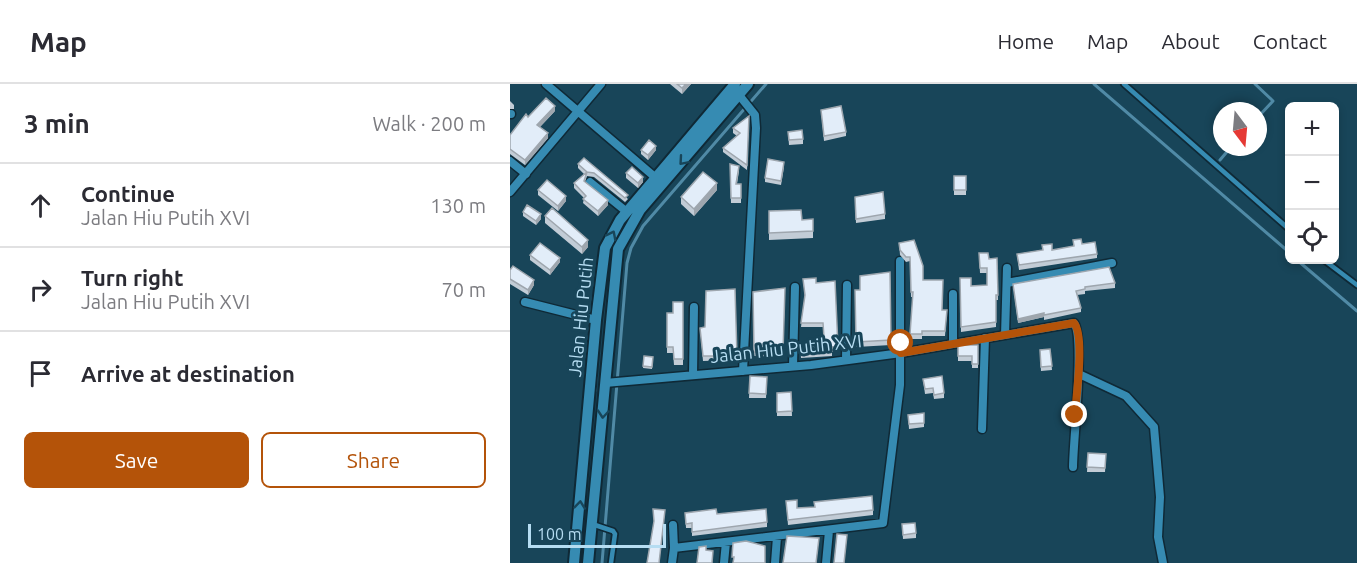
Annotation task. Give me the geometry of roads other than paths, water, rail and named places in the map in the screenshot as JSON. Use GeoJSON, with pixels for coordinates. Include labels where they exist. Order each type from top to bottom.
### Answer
{"type":"FeatureCollection","features":[{"type":"Feature","properties":{"kind":"street"},"geometry":{"type":"LineString","coordinates":[[546,84],[656,178]]}},
{"type":"Feature","properties":{"kind":"street"},"geometry":{"type":"LineString","coordinates":[[510,192],[580,112],[601,84]]}},
{"type":"Feature","properties":{"kind":"street"},"geometry":{"type":"LineString","coordinates":[[695,140],[737,89],[748,84]]}},
{"type":"Feature","properties":{"kind":"street"},"geometry":{"type":"LineString","coordinates":[[737,89],[755,115],[756,128],[743,371]]}},
{"type":"Feature","properties":{"kind":"street","name":"Jalan Hiu Putih"},"geometry":{"type":"LineString","coordinates":[[574,563],[596,320],[605,248],[627,212],[656,178],[695,140]]}},
{"type":"Feature","properties":{"kind":"street","name":"Jalan Hiu Putih"},"geometry":{"type":"LineString","coordinates":[[588,563],[608,335],[621,241],[640,210],[695,140]]}},
{"type":"Feature","properties":{"kind":"street"},"geometry":{"type":"LineString","coordinates":[[510,161],[526,174]]}},
{"type":"Feature","properties":{"kind":"street"},"geometry":{"type":"LineString","coordinates":[[590,182],[627,212]]}},
{"type":"Feature","properties":{"kind":"street"},"geometry":{"type":"LineString","coordinates":[[674,548],[877,525],[885,519],[901,353],[900,261]]}},
{"type":"Feature","properties":{"kind":"street"},"geometry":{"type":"LineString","coordinates":[[1007,283],[1112,264]]}},
{"type":"Feature","properties":{"kind":"street"},"geometry":{"type":"LineString","coordinates":[[1005,335],[1007,268]]}},
{"type":"Feature","properties":{"kind":"street"},"geometry":{"type":"LineString","coordinates":[[846,360],[847,285]]}},
{"type":"Feature","properties":{"kind":"street"},"geometry":{"type":"LineString","coordinates":[[794,366],[795,287]]}},
{"type":"Feature","properties":{"kind":"street"},"geometry":{"type":"LineString","coordinates":[[953,294],[953,344]]}},
{"type":"Feature","properties":{"kind":"street"},"geometry":{"type":"LineString","coordinates":[[525,302],[596,320]]}},
{"type":"Feature","properties":{"kind":"street"},"geometry":{"type":"LineString","coordinates":[[693,375],[694,307]]}},
{"type":"Feature","properties":{"kind":"street","name":"Jalan Hiu Putih XVI"},"geometry":{"type":"LineString","coordinates":[[605,383],[794,366],[901,353],[1074,323],[1077,330],[1078,374],[1073,467]]}},
{"type":"Feature","properties":{"kind":"street"},"geometry":{"type":"LineString","coordinates":[[595,333],[608,335]]}},
{"type":"Feature","properties":{"kind":"street"},"geometry":{"type":"LineString","coordinates":[[982,429],[986,338]]}},
{"type":"Feature","properties":{"kind":"street"},"geometry":{"type":"LineString","coordinates":[[1078,374],[1126,396],[1154,427],[1160,497],[1158,537],[1163,563]]}},
{"type":"Feature","properties":{"kind":"street"},"geometry":{"type":"LineString","coordinates":[[672,563],[673,525]]}},
{"type":"Feature","properties":{"kind":"street"},"geometry":{"type":"LineString","coordinates":[[826,563],[829,531]]}},
{"type":"Feature","properties":{"kind":"street"},"geometry":{"type":"LineString","coordinates":[[775,563],[777,537]]}},
{"type":"Feature","properties":{"kind":"street"},"geometry":{"type":"LineString","coordinates":[[724,563],[726,543]]}},
{"type":"Feature","properties":{"kind":"lane"},"geometry":{"type":"LineString","coordinates":[[1124,84],[1285,226]]}},
{"type":"Feature","properties":{"kind":"lane"},"geometry":{"type":"LineString","coordinates":[[1329,264],[1357,285]]}},
{"type":"Feature","properties":{"kind":"lane"},"geometry":{"type":"LineString","coordinates":[[592,524],[613,531],[615,534],[611,563]]}},
{"type":"Feature","properties":{"kind":"waterway"},"geometry":{"type":"LineString","coordinates":[[602,563],[627,263],[631,248],[643,226],[766,84]]}},
{"type":"Feature","properties":{"kind":"waterway"},"geometry":{"type":"LineString","coordinates":[[1094,84],[1285,249]]}},
{"type":"Feature","properties":{"kind":"waterway"},"geometry":{"type":"LineString","coordinates":[[1255,84],[1273,101],[1267,107]]}},
{"type":"Feature","properties":{"kind":"waterway"},"geometry":{"type":"LineString","coordinates":[[1220,160],[1223,156]]}},
{"type":"Feature","properties":{"kind":"waterway"},"geometry":{"type":"LineString","coordinates":[[1302,264],[1357,311]]}},
{"type":"Feature","properties":{"kind":"waterway"},"geometry":{"type":"LineString","coordinates":[[595,391],[596,377]]}}]}
